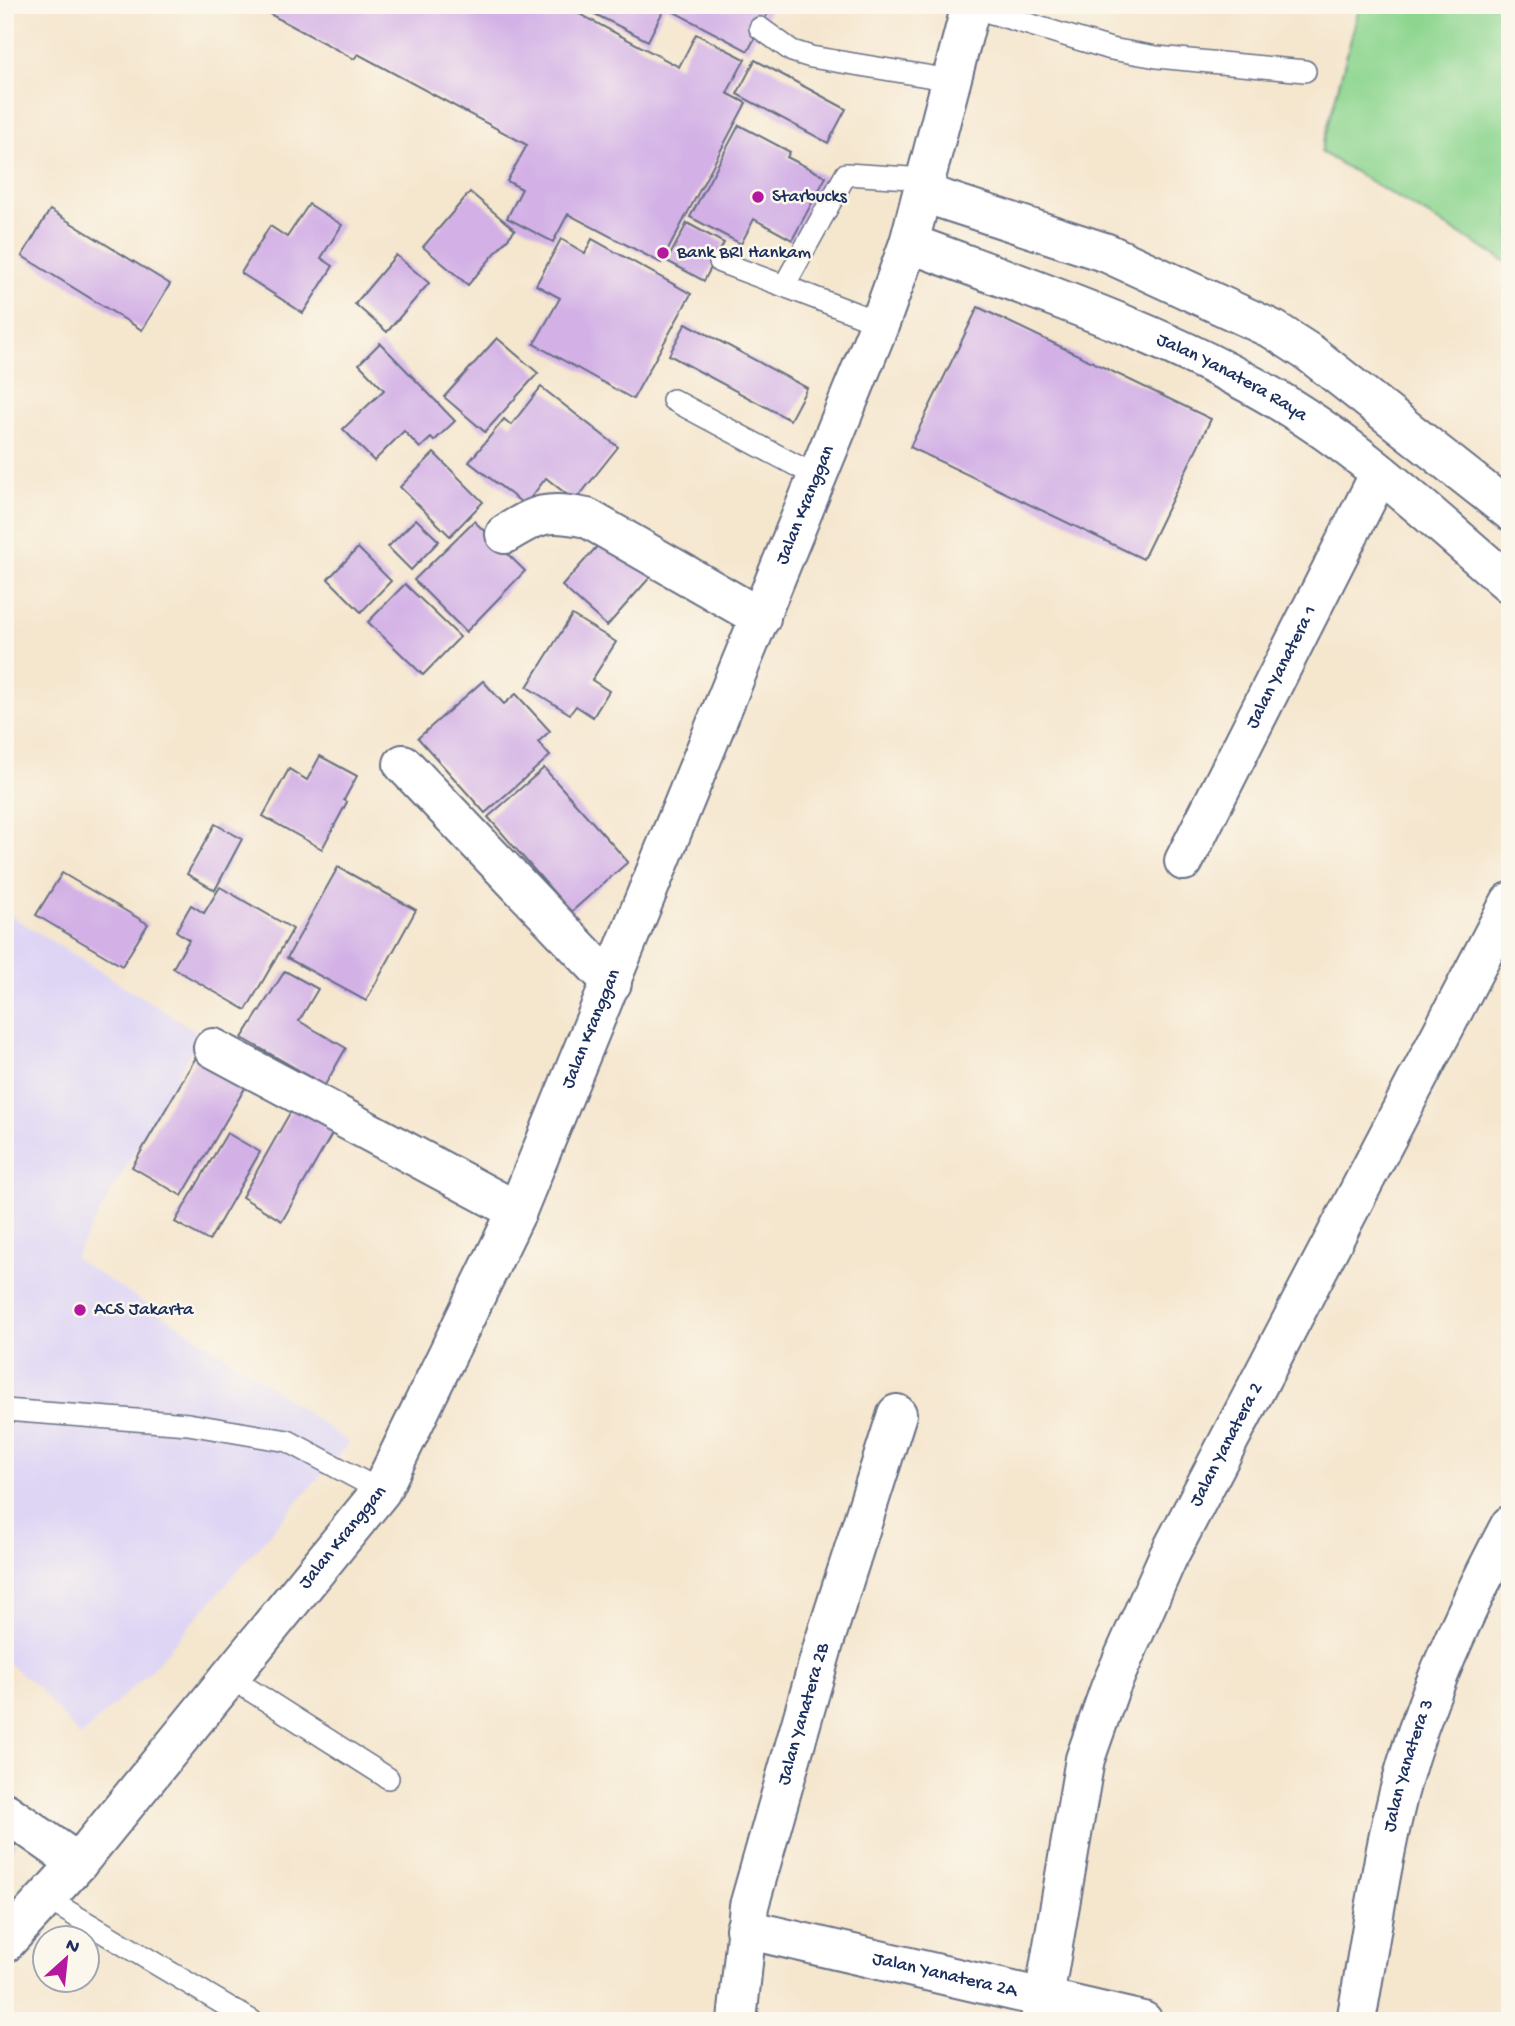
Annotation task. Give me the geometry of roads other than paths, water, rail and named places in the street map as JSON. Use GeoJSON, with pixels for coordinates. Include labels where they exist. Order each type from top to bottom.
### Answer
{"type":"FeatureCollection","features":[{"type":"Feature","properties":{"kind":"street","name":"Jalan Kranggan"},"geometry":{"type":"LineString","coordinates":[[5,1943],[78,1863],[381,1491],[517,1211],[880,323],[909,243],[969,6]]}},
{"type":"Feature","properties":{"kind":"street"},"geometry":{"type":"LineString","coordinates":[[924,186],[1107,253],[1236,310],[1311,354],[1510,511]]}},
{"type":"Feature","properties":{"kind":"street","name":"Jalan Yanatera Raya"},"geometry":{"type":"LineString","coordinates":[[909,243],[1146,336],[1214,366],[1282,402],[1380,472],[1510,584]]}},
{"type":"Feature","properties":{"kind":"street"},"geometry":{"type":"LineString","coordinates":[[1146,336],[1172,282]]}},
{"type":"Feature","properties":{"kind":"street","name":"Jalan Yanatera 1"},"geometry":{"type":"LineString","coordinates":[[1184,861],[1380,472]]}},
{"type":"Feature","properties":{"kind":"street"},"geometry":{"type":"LineString","coordinates":[[505,534],[535,515],[563,513],[587,518],[761,618]]}},
{"type":"Feature","properties":{"kind":"street"},"geometry":{"type":"LineString","coordinates":[[403,764],[612,983]]}},
{"type":"Feature","properties":{"kind":"street","name":"Jalan Yanatera 2"},"geometry":{"type":"LineString","coordinates":[[1041,2009],[1085,1759],[1110,1688],[1167,1559],[1510,902]]}},
{"type":"Feature","properties":{"kind":"street"},"geometry":{"type":"LineString","coordinates":[[213,1048],[517,1211]]}},
{"type":"Feature","properties":{"kind":"street","name":"Jalan Yanatera 2B"},"geometry":{"type":"LineString","coordinates":[[737,2021],[745,1929],[824,1643],[897,1414]]}},
{"type":"Feature","properties":{"kind":"street","name":"Jalan Yanatera 3"},"geometry":{"type":"LineString","coordinates":[[1356,2021],[1392,1820],[1415,1740],[1477,1588],[1510,1525]]}},
{"type":"Feature","properties":{"kind":"street"},"geometry":{"type":"LineString","coordinates":[[5,1812],[78,1863]]}},
{"type":"Feature","properties":{"kind":"street","name":"Jalan Yanatera 2A"},"geometry":{"type":"LineString","coordinates":[[745,1929],[1041,2009],[1143,2021]]}},
{"type":"Feature","properties":{"kind":"lane"},"geometry":{"type":"LineString","coordinates":[[969,6],[1111,49],[1157,57],[1305,71]]}},
{"type":"Feature","properties":{"kind":"lane"},"geometry":{"type":"LineString","coordinates":[[760,28],[792,51],[811,57],[951,80]]}},
{"type":"Feature","properties":{"kind":"lane"},"geometry":{"type":"LineString","coordinates":[[784,286],[846,174],[924,186]]}},
{"type":"Feature","properties":{"kind":"lane"},"geometry":{"type":"LineString","coordinates":[[720,262],[880,323]]}},
{"type":"Feature","properties":{"kind":"lane"},"geometry":{"type":"LineString","coordinates":[[673,400],[818,477]]}},
{"type":"Feature","properties":{"kind":"lane"},"geometry":{"type":"LineString","coordinates":[[5,1410],[188,1424],[288,1441],[381,1491]]}},
{"type":"Feature","properties":{"kind":"lane"},"geometry":{"type":"LineString","coordinates":[[231,1678],[388,1778]]}},
{"type":"Feature","properties":{"kind":"lane"},"geometry":{"type":"LineString","coordinates":[[47,1899],[253,2021]]}},
{"type":"Feature","properties":{"kind":"place","name":"Starbucks"},"geometry":{"type":"Point","coordinates":[758,197]}},
{"type":"Feature","properties":{"kind":"place","name":"Bank BRI Hankam"},"geometry":{"type":"Point","coordinates":[663,253]}},
{"type":"Feature","properties":{"kind":"place","name":"ACS Jakarta"},"geometry":{"type":"Point","coordinates":[80,1310]}}]}
